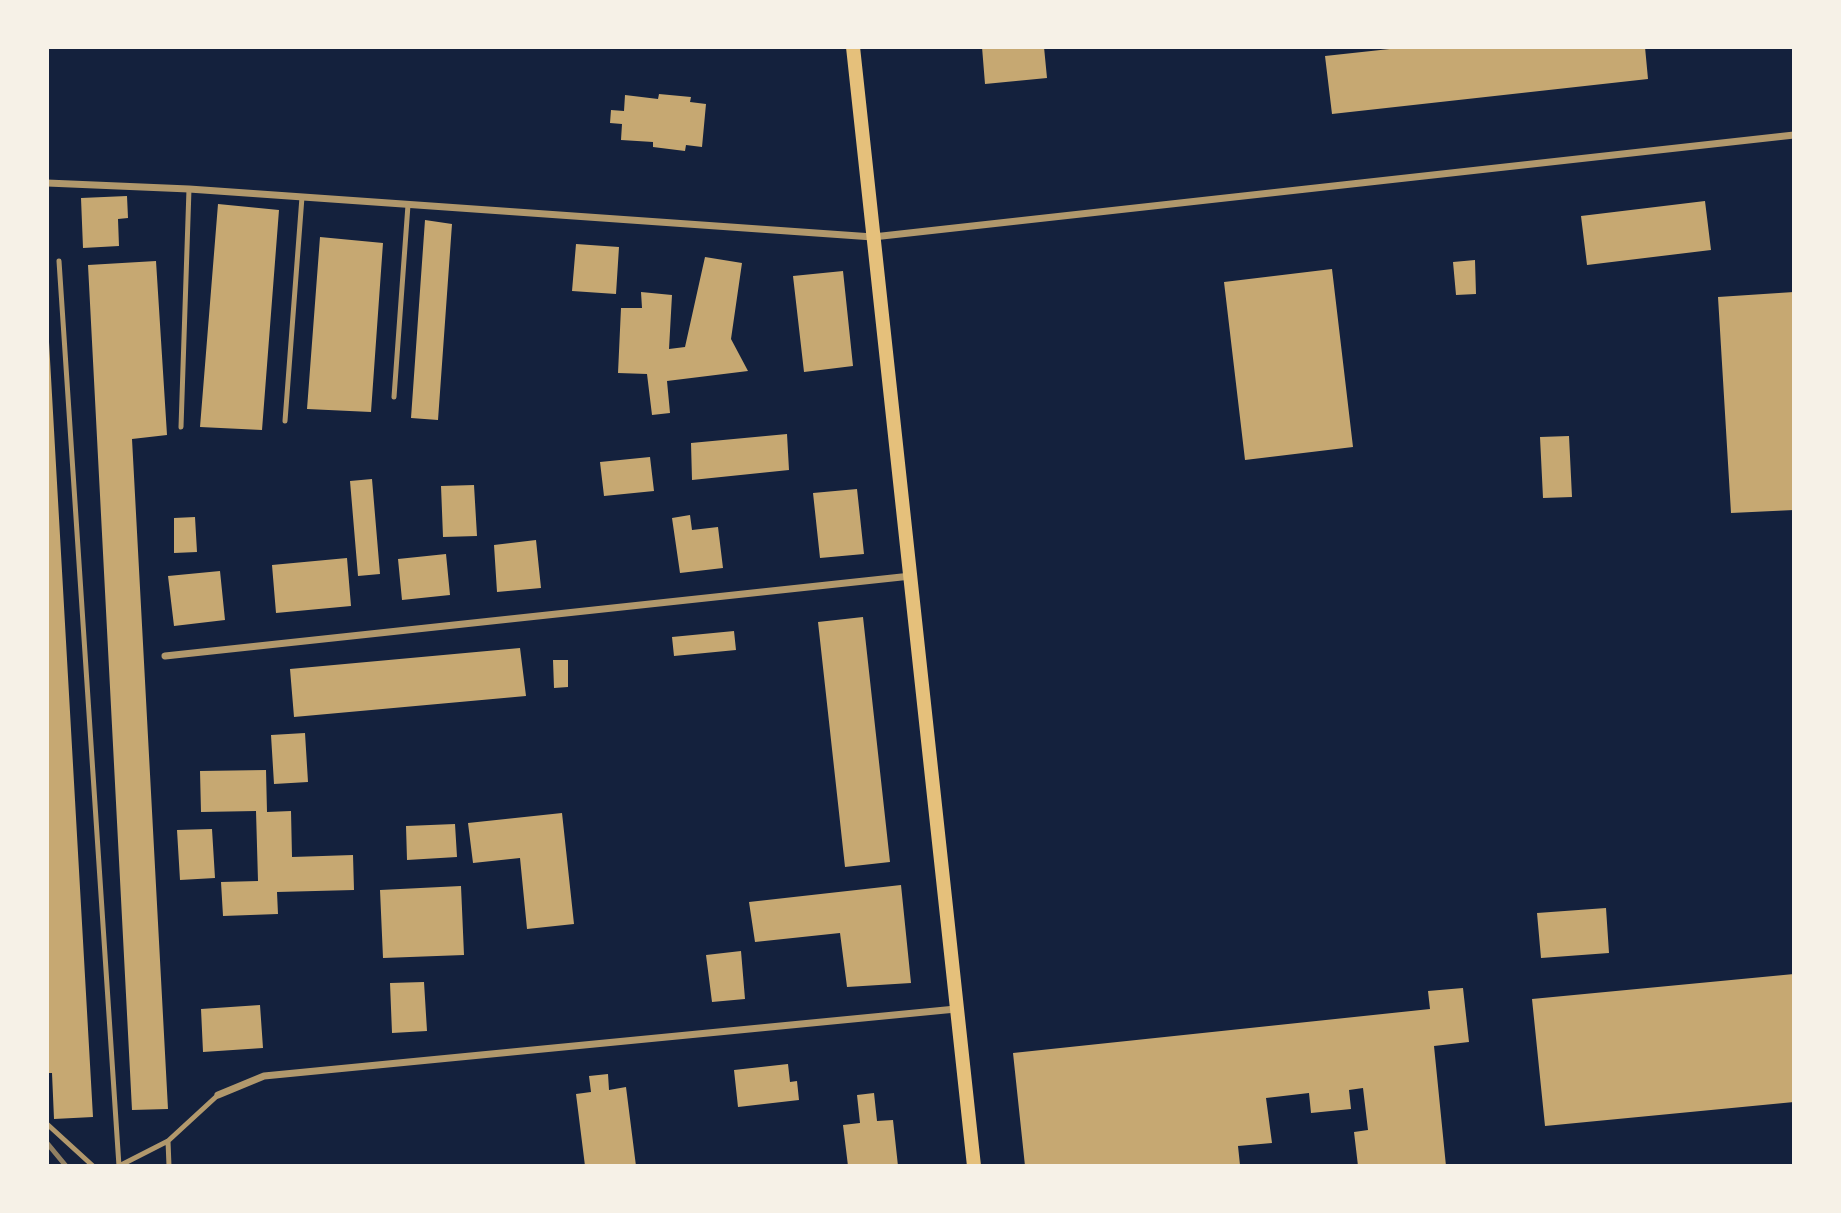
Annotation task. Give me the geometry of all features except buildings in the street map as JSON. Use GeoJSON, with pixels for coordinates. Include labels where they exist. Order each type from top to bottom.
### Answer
{"type":"FeatureCollection","features":[{"type":"Feature","properties":{"kind":"main road"},"geometry":{"type":"LineString","coordinates":[[852,47],[974,1166]]}},
{"type":"Feature","properties":{"kind":"street"},"geometry":{"type":"LineString","coordinates":[[47,183],[189,189],[873,237],[1794,135]]}},
{"type":"Feature","properties":{"kind":"street"},"geometry":{"type":"LineString","coordinates":[[165,656],[911,576]]}},
{"type":"Feature","properties":{"kind":"street"},"geometry":{"type":"LineString","coordinates":[[218,1095],[264,1076],[957,1009]]}},
{"type":"Feature","properties":{"kind":"lane"},"geometry":{"type":"LineString","coordinates":[[181,427],[189,189]]}},
{"type":"Feature","properties":{"kind":"lane"},"geometry":{"type":"LineString","coordinates":[[285,421],[302,197]]}},
{"type":"Feature","properties":{"kind":"lane"},"geometry":{"type":"LineString","coordinates":[[394,397],[408,205]]}},
{"type":"Feature","properties":{"kind":"lane"},"geometry":{"type":"LineString","coordinates":[[59,261],[119,1166],[168,1141],[218,1095]]}},
{"type":"Feature","properties":{"kind":"lane"},"geometry":{"type":"LineString","coordinates":[[47,1124],[93,1166]]}},
{"type":"Feature","properties":{"kind":"lane"},"geometry":{"type":"LineString","coordinates":[[168,1141],[169,1166]]}},
{"type":"Feature","properties":{"kind":"railway"},"geometry":{"type":"LineString","coordinates":[[47,1143],[66,1166]]}}]}
